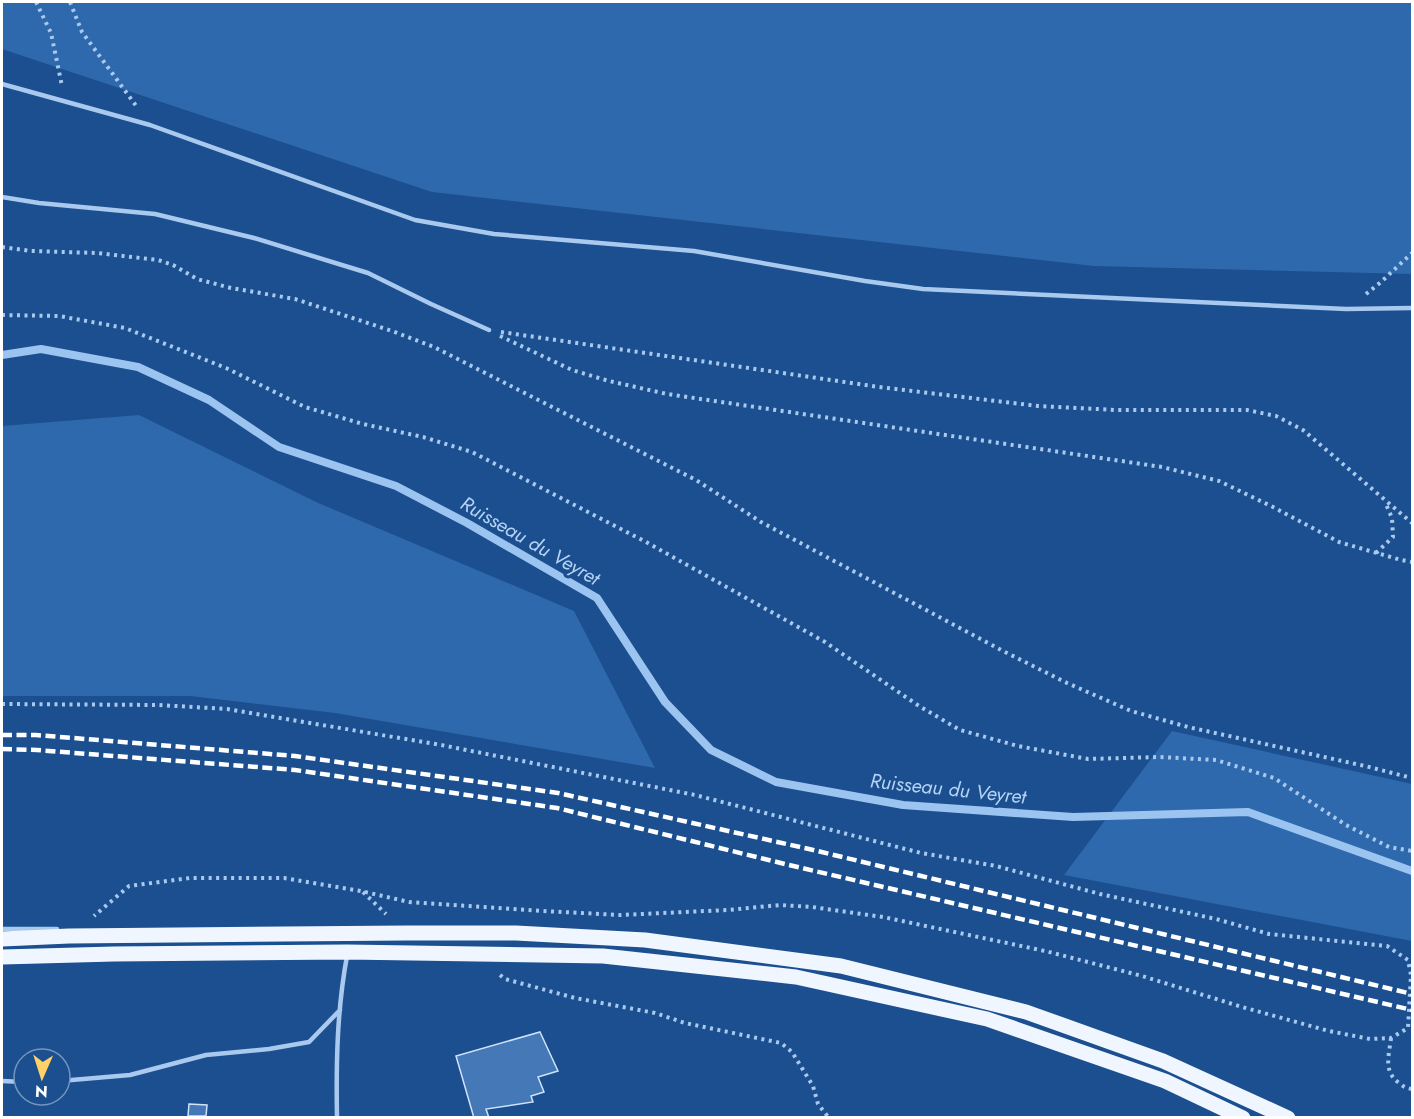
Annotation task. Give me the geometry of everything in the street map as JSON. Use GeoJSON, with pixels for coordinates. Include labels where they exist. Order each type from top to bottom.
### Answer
{"type":"FeatureCollection","features":[{"type":"Feature","properties":{"kind":"main road"},"geometry":{"type":"LineString","coordinates":[[2,939],[69,936],[516,933],[645,940],[841,966],[1026,1012],[1163,1061],[1288,1118]]}},
{"type":"Feature","properties":{"kind":"main road"},"geometry":{"type":"LineString","coordinates":[[2,957],[347,952],[603,956],[796,977],[987,1019],[1165,1081],[1243,1118]]}},
{"type":"Feature","properties":{"kind":"lane"},"geometry":{"type":"LineString","coordinates":[[2,84],[150,125],[415,220],[494,234],[694,251],[923,289],[1346,309],[1413,308]]}},
{"type":"Feature","properties":{"kind":"lane"},"geometry":{"type":"LineString","coordinates":[[2,197],[39,203],[156,214],[254,238],[368,273],[489,330]]}},
{"type":"Feature","properties":{"kind":"lane"},"geometry":{"type":"LineString","coordinates":[[2,928],[67,930]]}},
{"type":"Feature","properties":{"kind":"lane"},"geometry":{"type":"LineString","coordinates":[[78,930],[251,934]]}},
{"type":"Feature","properties":{"kind":"lane"},"geometry":{"type":"LineString","coordinates":[[337,1118],[336,1055],[347,952]]}},
{"type":"Feature","properties":{"kind":"lane"},"geometry":{"type":"LineString","coordinates":[[72,1080],[130,1075],[206,1055],[269,1049],[309,1042],[340,1010]]}},
{"type":"Feature","properties":{"kind":"path"},"geometry":{"type":"LineString","coordinates":[[36,2],[51,33],[65,101]]}},
{"type":"Feature","properties":{"kind":"path"},"geometry":{"type":"LineString","coordinates":[[70,2],[82,32],[150,125]]}},
{"type":"Feature","properties":{"kind":"path"},"geometry":{"type":"LineString","coordinates":[[2,247],[158,260],[197,279],[231,288],[295,299],[434,347],[696,480],[761,522],[1067,683],[1131,711],[1188,727],[1413,778]]}},
{"type":"Feature","properties":{"kind":"path"},"geometry":{"type":"LineString","coordinates":[[1346,309],[1413,253]]}},
{"type":"Feature","properties":{"kind":"path"},"geometry":{"type":"LineString","coordinates":[[2,315],[59,316],[125,328],[226,368],[305,407],[472,452],[646,542],[825,642],[919,706],[960,730],[1018,746],[1088,759],[1216,760],[1274,778],[1346,825],[1389,847],[1413,852]]}},
{"type":"Feature","properties":{"kind":"path"},"geometry":{"type":"LineString","coordinates":[[489,330],[879,387],[1038,406],[1116,410],[1247,410],[1276,416],[1303,430],[1413,524]]}},
{"type":"Feature","properties":{"kind":"path"},"geometry":{"type":"LineString","coordinates":[[489,330],[572,370],[667,394],[1162,467],[1219,481],[1339,542],[1413,562]]}},
{"type":"Feature","properties":{"kind":"path"},"geometry":{"type":"LineString","coordinates":[[1376,553],[1393,537],[1392,518],[1383,498]]}},
{"type":"Feature","properties":{"kind":"path"},"geometry":{"type":"LineString","coordinates":[[2,704],[159,705],[227,709],[441,745],[695,795],[921,854],[996,866],[1100,894],[1269,933],[1387,946],[1408,960],[1411,975],[1413,974]]}},
{"type":"Feature","properties":{"kind":"path"},"geometry":{"type":"LineString","coordinates":[[475,954],[505,979],[575,998],[655,1013],[685,1023],[781,1043],[792,1052],[813,1086],[818,1104],[829,1118]]}},
{"type":"Feature","properties":{"kind":"path"},"geometry":{"type":"LineString","coordinates":[[1391,1038],[1388,1064],[1392,1077],[1406,1088],[1413,1089]]}},
{"type":"Feature","properties":{"kind":"shaded area"},"geometry":{"type":"Polygon","coordinates":[[[2,2],[1412,2],[1412,274],[1094,266],[432,192],[2,49],[2,2]]]}},
{"type":"Feature","properties":{"kind":"shaded area"},"geometry":{"type":"Polygon","coordinates":[[[139,415],[316,502],[574,611],[655,768],[335,713],[190,696],[2,696],[2,426],[139,415]]]}},
{"type":"Feature","properties":{"kind":"shaded area"},"geometry":{"type":"Polygon","coordinates":[[[1172,731],[1412,784],[1412,941],[1064,875],[1172,731]]]}},
{"type":"Feature","properties":{"kind":"building"},"geometry":{"type":"Polygon","coordinates":[[[540,1032],[558,1071],[538,1077],[544,1092],[531,1096],[533,1102],[486,1109],[489,1118],[474,1118],[456,1056],[540,1032]]]}},
{"type":"Feature","properties":{"kind":"building"},"geometry":{"type":"Polygon","coordinates":[[[189,1104],[207,1105],[206,1116],[188,1116],[189,1104]]]}},
{"type":"Feature","properties":{"kind":"waterway","name":"Ruisseau du Veyret"},"geometry":{"type":"LineString","coordinates":[[2,355],[41,349],[138,367],[209,400],[279,447],[396,486],[467,523],[597,598],[665,702],[711,750],[776,782],[903,805],[1073,817],[1248,812],[1412,871]]}},
{"type":"Feature","properties":{"kind":"railway"},"geometry":{"type":"LineString","coordinates":[[2,735],[36,735],[295,756],[558,793],[809,849],[1412,994]]}},
{"type":"Feature","properties":{"kind":"railway"},"geometry":{"type":"LineString","coordinates":[[2,749],[295,770],[557,808],[789,865],[1412,1010]]}}]}
